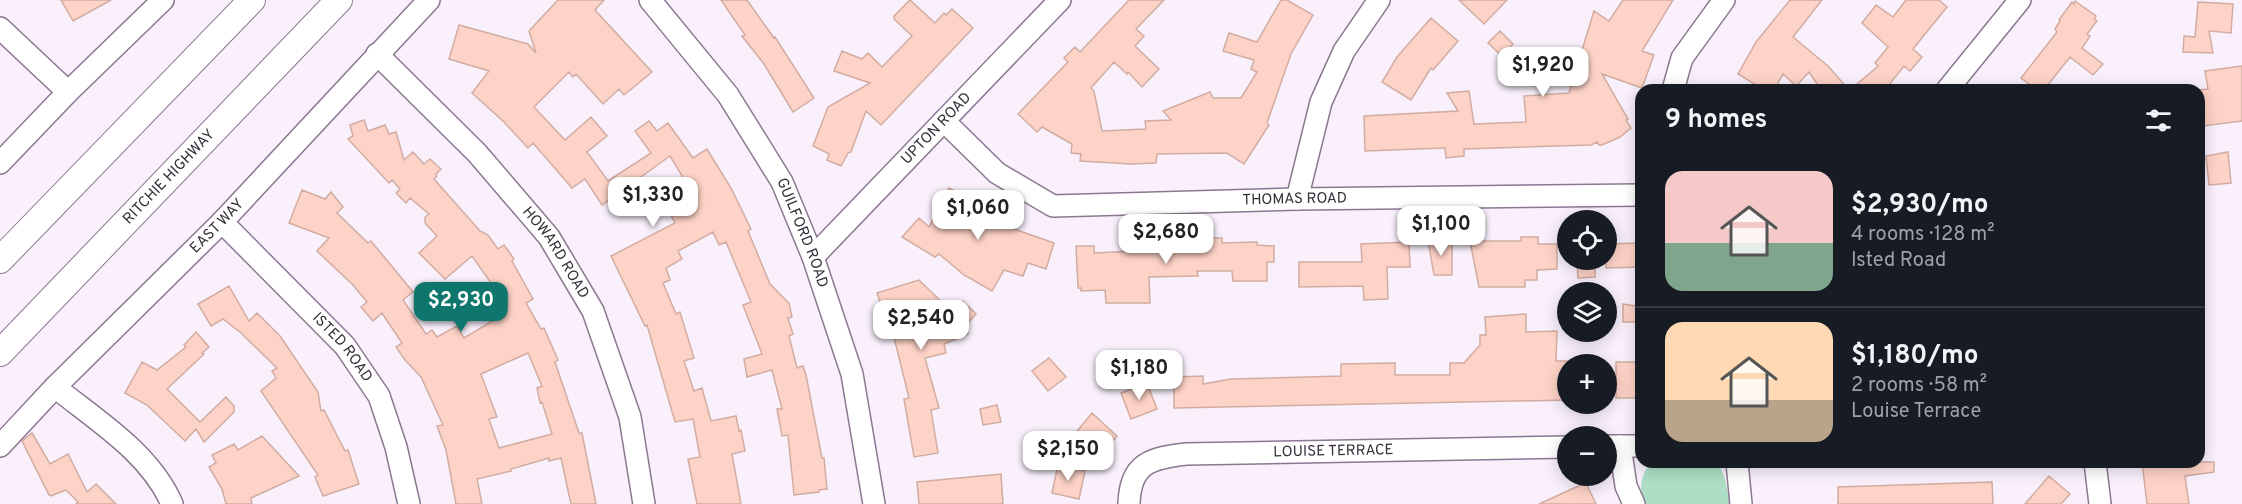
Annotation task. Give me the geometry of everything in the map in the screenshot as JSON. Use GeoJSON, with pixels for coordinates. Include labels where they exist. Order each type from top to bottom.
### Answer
{"type":"FeatureCollection","features":[{"type":"Feature","properties":{"kind":"main road"},"geometry":{"type":"LineString","coordinates":[[0,260],[252,0]]}},
{"type":"Feature","properties":{"kind":"main road","name":"RITCHIE HIGHWAY"},"geometry":{"type":"LineString","coordinates":[[0,354],[339,0]]}},
{"type":"Feature","properties":{"kind":"street"},"geometry":{"type":"LineString","coordinates":[[0,163],[68,92],[163,0]]}},
{"type":"Feature","properties":{"kind":"street","name":"EAST WAY"},"geometry":{"type":"LineString","coordinates":[[0,446],[55,387],[222,222],[429,0]]}},
{"type":"Feature","properties":{"kind":"street","name":"GUILFORD ROAD"},"geometry":{"type":"LineString","coordinates":[[650,0],[728,95],[782,183],[813,257],[852,374],[874,504]]}},
{"type":"Feature","properties":{"kind":"street","name":"UPTON ROAD"},"geometry":{"type":"LineString","coordinates":[[813,257],[1060,0]]}},
{"type":"Feature","properties":{"kind":"street"},"geometry":{"type":"LineString","coordinates":[[1297,199],[1321,102],[1344,51],[1379,0]]}},
{"type":"Feature","properties":{"kind":"street"},"geometry":{"type":"LineString","coordinates":[[1675,84],[1682,58],[1724,0]]}},
{"type":"Feature","properties":{"kind":"street"},"geometry":{"type":"LineString","coordinates":[[1952,84],[2020,0]]}},
{"type":"Feature","properties":{"kind":"street"},"geometry":{"type":"LineString","coordinates":[[0,28],[68,92]]}},
{"type":"Feature","properties":{"kind":"street","name":"HOWARD ROAD"},"geometry":{"type":"LineString","coordinates":[[377,54],[477,153],[549,237],[593,311],[630,417],[644,504]]}},
{"type":"Feature","properties":{"kind":"street","name":"THOMAS ROAD"},"geometry":{"type":"LineString","coordinates":[[944,121],[997,173],[1053,206],[1297,199],[1635,195]]}},
{"type":"Feature","properties":{"kind":"street","name":"ISTED ROAD"},"geometry":{"type":"LineString","coordinates":[[222,222],[345,346],[379,396],[396,447],[409,504]]}},
{"type":"Feature","properties":{"kind":"street"},"geometry":{"type":"LineString","coordinates":[[55,387],[136,452],[168,495],[172,504]]}},
{"type":"Feature","properties":{"kind":"street"},"geometry":{"type":"LineString","coordinates":[[1623,446],[1626,486],[1634,504]]}},
{"type":"Feature","properties":{"kind":"street","name":"LOUISE TERRACE"},"geometry":{"type":"LineString","coordinates":[[1129,504],[1129,490],[1140,467],[1160,457],[1186,454],[1557,447]]}},
{"type":"Feature","properties":{"kind":"street"},"geometry":{"type":"LineString","coordinates":[[1738,468],[1741,504]]}},
{"type":"Feature","properties":{"kind":"street"},"geometry":{"type":"LineString","coordinates":[[2096,468],[2100,504]]}},
{"type":"Feature","properties":{"kind":"green space"},"geometry":{"type":"Polygon","coordinates":[[[1647,468],[1720,468],[1730,504],[1644,504],[1641,493],[1647,468]]]}},
{"type":"Feature","properties":{"kind":"building"},"geometry":{"type":"Polygon","coordinates":[[[61,0],[111,0],[73,21],[61,0]]]}},
{"type":"Feature","properties":{"kind":"building"},"geometry":{"type":"Polygon","coordinates":[[[558,0],[604,0],[595,10],[652,72],[624,95],[619,89],[603,104],[576,74],[573,77],[569,72],[534,107],[565,140],[591,117],[607,136],[587,152],[608,181],[651,153],[635,131],[649,121],[657,131],[668,123],[693,158],[707,149],[731,188],[751,229],[748,231],[770,284],[789,303],[792,317],[788,318],[793,334],[789,336],[797,368],[803,366],[806,375],[822,458],[824,458],[827,489],[794,495],[788,435],[782,436],[777,409],[782,409],[772,370],[747,377],[744,359],[762,354],[743,305],[751,302],[726,242],[719,245],[713,232],[678,251],[682,259],[666,268],[670,280],[663,283],[676,314],[680,312],[694,358],[684,361],[694,391],[702,388],[711,421],[736,416],[745,451],[732,454],[741,504],[697,504],[688,459],[700,457],[693,419],[675,422],[647,325],[645,326],[611,256],[675,223],[662,198],[687,184],[670,156],[602,205],[585,179],[572,188],[533,143],[528,148],[472,93],[489,71],[449,59],[459,25],[528,44],[536,53],[529,31],[558,0]]]}},
{"type":"Feature","properties":{"kind":"building"},"geometry":{"type":"Polygon","coordinates":[[[721,0],[747,0],[775,37],[814,98],[793,112],[764,64],[742,36],[745,35],[721,0]]]}},
{"type":"Feature","properties":{"kind":"building"},"geometry":{"type":"Polygon","coordinates":[[[910,0],[935,23],[944,13],[946,15],[952,9],[973,28],[881,125],[866,111],[851,152],[848,153],[841,166],[827,160],[829,154],[813,146],[828,107],[870,83],[834,71],[842,51],[862,59],[868,53],[882,67],[912,36],[894,19],[894,16],[910,0]]]}},
{"type":"Feature","properties":{"kind":"building"},"geometry":{"type":"Polygon","coordinates":[[[1129,0],[1164,0],[1136,29],[1144,36],[1135,46],[1159,69],[1142,87],[1128,72],[1127,74],[1114,62],[1091,88],[1094,91],[1102,131],[1146,129],[1145,121],[1171,120],[1163,111],[1210,92],[1213,98],[1241,98],[1257,72],[1251,69],[1254,60],[1223,51],[1229,33],[1257,42],[1281,0],[1287,0],[1313,15],[1291,54],[1267,123],[1269,125],[1244,164],[1227,153],[1157,154],[1156,163],[1080,161],[1081,154],[1071,153],[1072,144],[1042,127],[1037,132],[1018,114],[1068,62],[1064,58],[1075,47],[1080,52],[1129,0]]]}},
{"type":"Feature","properties":{"kind":"building"},"geometry":{"type":"Polygon","coordinates":[[[1459,0],[1507,0],[1484,24],[1459,0]]]}},
{"type":"Feature","properties":{"kind":"building"},"geometry":{"type":"Polygon","coordinates":[[[1623,0],[1673,0],[1642,51],[1654,55],[1643,84],[1635,86],[1602,74],[1631,128],[1620,137],[1602,145],[1597,142],[1591,145],[1464,149],[1464,156],[1446,158],[1445,148],[1365,151],[1364,116],[1458,111],[1447,93],[1469,91],[1474,124],[1526,122],[1524,96],[1569,93],[1594,11],[1609,21],[1623,0]]]}},
{"type":"Feature","properties":{"kind":"building"},"geometry":{"type":"Polygon","coordinates":[[[1790,0],[1822,0],[1793,37],[1828,66],[1844,84],[1817,84],[1809,72],[1798,84],[1794,84],[1783,74],[1777,84],[1754,84],[1738,74],[1756,42],[1790,0]]]}},
{"type":"Feature","properties":{"kind":"building"},"geometry":{"type":"Polygon","coordinates":[[[1906,0],[1939,0],[1947,7],[1913,49],[1922,57],[1910,71],[1904,66],[1890,84],[1857,84],[1878,66],[1875,63],[1888,47],[1862,23],[1876,5],[1893,17],[1906,0]]]}},
{"type":"Feature","properties":{"kind":"building"},"geometry":{"type":"Polygon","coordinates":[[[2075,1],[2096,16],[2094,19],[2097,21],[2087,34],[2090,36],[2082,48],[2103,64],[2093,75],[2070,57],[2049,84],[2029,84],[2021,78],[2057,32],[2055,29],[2059,20],[2072,2],[2074,4],[2075,1]]]}},
{"type":"Feature","properties":{"kind":"building"},"geometry":{"type":"Polygon","coordinates":[[[2198,2],[2233,4],[2231,33],[2209,31],[2213,53],[2183,52],[2184,36],[2195,37],[2198,2]]]}},
{"type":"Feature","properties":{"kind":"building"},"geometry":{"type":"Polygon","coordinates":[[[1431,18],[1458,41],[1433,70],[1431,68],[1411,100],[1382,82],[1397,57],[1431,18]]]}},
{"type":"Feature","properties":{"kind":"building"},"geometry":{"type":"Polygon","coordinates":[[[1500,31],[1513,44],[1502,56],[1488,43],[1500,31]]]}},
{"type":"Feature","properties":{"kind":"building"},"geometry":{"type":"Polygon","coordinates":[[[2242,66],[2242,121],[2205,126],[2205,89],[2208,89],[2205,71],[2242,66]]]}},
{"type":"Feature","properties":{"kind":"building"},"geometry":{"type":"Polygon","coordinates":[[[364,120],[368,131],[385,125],[389,134],[396,132],[404,160],[413,152],[424,164],[430,159],[441,169],[434,179],[480,231],[488,235],[498,249],[504,245],[514,259],[512,261],[533,299],[526,303],[541,329],[544,328],[558,360],[555,362],[579,433],[582,433],[596,504],[571,504],[561,458],[549,461],[549,458],[511,469],[511,471],[477,479],[482,504],[456,504],[446,450],[437,426],[443,425],[421,377],[396,347],[402,343],[382,313],[373,321],[361,307],[367,302],[353,285],[317,251],[329,238],[289,223],[302,190],[325,199],[331,192],[343,207],[337,213],[368,243],[371,241],[413,292],[403,300],[426,334],[432,330],[437,337],[457,326],[464,338],[494,320],[485,306],[501,297],[472,256],[445,279],[419,253],[437,236],[425,223],[425,217],[429,214],[410,198],[406,203],[396,193],[400,189],[392,180],[389,183],[348,139],[353,136],[350,125],[364,120]],[[528,353],[481,374],[497,417],[489,419],[499,448],[552,434],[542,402],[540,403],[537,388],[542,386],[528,353]]]}},
{"type":"Feature","properties":{"kind":"building"},"geometry":{"type":"Polygon","coordinates":[[[2228,152],[2231,183],[2209,185],[2206,156],[2228,152]]]}},
{"type":"Feature","properties":{"kind":"building"},"geometry":{"type":"Polygon","coordinates":[[[949,188],[1007,218],[1003,225],[1054,243],[1046,269],[1028,263],[1023,276],[1004,270],[992,291],[964,275],[939,254],[935,257],[902,237],[919,218],[929,227],[949,188]]]}},
{"type":"Feature","properties":{"kind":"building"},"geometry":{"type":"Polygon","coordinates":[[[1147,217],[1149,251],[1189,250],[1189,238],[1222,238],[1222,243],[1257,242],[1257,245],[1274,246],[1274,262],[1267,262],[1267,281],[1233,281],[1232,271],[1197,271],[1198,276],[1149,277],[1150,303],[1106,303],[1105,290],[1081,291],[1081,288],[1078,288],[1076,246],[1094,246],[1094,253],[1134,251],[1134,218],[1147,217]]]}},
{"type":"Feature","properties":{"kind":"building"},"geometry":{"type":"Polygon","coordinates":[[[1521,237],[1538,237],[1538,244],[1557,244],[1557,269],[1537,270],[1537,280],[1525,280],[1525,287],[1479,287],[1470,241],[1521,241],[1521,237]]]}},
{"type":"Feature","properties":{"kind":"building"},"geometry":{"type":"Polygon","coordinates":[[[1428,241],[1452,242],[1452,275],[1434,275],[1428,241]]]}},
{"type":"Feature","properties":{"kind":"building"},"geometry":{"type":"Polygon","coordinates":[[[1409,242],[1410,267],[1387,267],[1388,299],[1364,300],[1363,286],[1299,287],[1299,262],[1362,262],[1361,244],[1409,242]]]}},
{"type":"Feature","properties":{"kind":"building"},"geometry":{"type":"Polygon","coordinates":[[[1635,243],[1635,267],[1617,268],[1617,244],[1635,243]]]}},
{"type":"Feature","properties":{"kind":"building"},"geometry":{"type":"Polygon","coordinates":[[[1578,270],[1595,270],[1595,277],[1578,278],[1578,270]]]}},
{"type":"Feature","properties":{"kind":"building"},"geometry":{"type":"Polygon","coordinates":[[[919,280],[952,312],[963,301],[976,314],[965,326],[968,334],[944,344],[946,353],[925,358],[939,408],[931,410],[938,453],[914,457],[904,399],[909,398],[891,325],[888,326],[877,293],[919,280]]]}},
{"type":"Feature","properties":{"kind":"building"},"geometry":{"type":"Polygon","coordinates":[[[229,286],[249,321],[257,313],[280,336],[318,392],[321,411],[324,410],[345,451],[348,450],[359,484],[323,496],[315,477],[318,475],[261,391],[276,378],[272,371],[277,368],[223,319],[211,326],[198,304],[229,286]]]}},
{"type":"Feature","properties":{"kind":"building"},"geometry":{"type":"Polygon","coordinates":[[[1623,304],[1635,306],[1635,322],[1623,322],[1623,304]]]}},
{"type":"Feature","properties":{"kind":"building"},"geometry":{"type":"Polygon","coordinates":[[[1526,314],[1526,332],[1557,331],[1557,400],[1174,408],[1174,377],[1203,376],[1203,384],[1231,379],[1341,376],[1341,364],[1395,363],[1395,375],[1450,375],[1450,363],[1464,363],[1480,345],[1480,335],[1486,335],[1485,317],[1526,314]]]}},
{"type":"Feature","properties":{"kind":"building"},"geometry":{"type":"Polygon","coordinates":[[[196,332],[209,347],[167,389],[200,422],[226,397],[234,406],[234,412],[204,442],[196,429],[185,441],[147,405],[125,393],[142,362],[157,370],[186,347],[184,345],[196,332]]]}},
{"type":"Feature","properties":{"kind":"building"},"geometry":{"type":"Polygon","coordinates":[[[1049,358],[1066,377],[1048,391],[1032,371],[1049,358]]]}},
{"type":"Feature","properties":{"kind":"building"},"geometry":{"type":"Polygon","coordinates":[[[1617,362],[1635,362],[1635,398],[1617,398],[1617,362]]]}},
{"type":"Feature","properties":{"kind":"building"},"geometry":{"type":"Polygon","coordinates":[[[1147,383],[1157,409],[1131,419],[1121,393],[1147,383]]]}},
{"type":"Feature","properties":{"kind":"building"},"geometry":{"type":"Polygon","coordinates":[[[997,405],[1001,422],[983,425],[980,409],[997,405]]]}},
{"type":"Feature","properties":{"kind":"building"},"geometry":{"type":"Polygon","coordinates":[[[1092,413],[1117,436],[1106,449],[1100,445],[1095,452],[1074,435],[1092,413]]]}},
{"type":"Feature","properties":{"kind":"building"},"geometry":{"type":"Polygon","coordinates":[[[32,433],[50,464],[68,454],[87,492],[96,484],[116,504],[76,504],[78,502],[66,490],[49,495],[22,441],[32,433]]]}},
{"type":"Feature","properties":{"kind":"building"},"geometry":{"type":"Polygon","coordinates":[[[262,436],[299,476],[251,498],[252,504],[226,504],[222,489],[209,467],[216,463],[212,455],[234,444],[238,450],[262,436]]]}},
{"type":"Feature","properties":{"kind":"building"},"geometry":{"type":"Polygon","coordinates":[[[2205,462],[2214,462],[2214,472],[2185,476],[2189,504],[2147,504],[2143,468],[2205,468],[2205,462]]]}},
{"type":"Feature","properties":{"kind":"building"},"geometry":{"type":"Polygon","coordinates":[[[1058,465],[1085,471],[1079,499],[1052,493],[1058,465]]]}},
{"type":"Feature","properties":{"kind":"building"},"geometry":{"type":"Polygon","coordinates":[[[1001,474],[1003,504],[919,504],[917,482],[1001,474]]]}},
{"type":"Feature","properties":{"kind":"building"},"geometry":{"type":"Polygon","coordinates":[[[2049,476],[2070,494],[2061,504],[2025,504],[2049,476]]]}},
{"type":"Feature","properties":{"kind":"building"},"geometry":{"type":"Polygon","coordinates":[[[1992,482],[1993,504],[1838,504],[1838,487],[1992,482]]]}},
{"type":"Feature","properties":{"kind":"building"},"geometry":{"type":"Polygon","coordinates":[[[1587,486],[1596,504],[1539,504],[1574,488],[1587,486]]]}}]}
